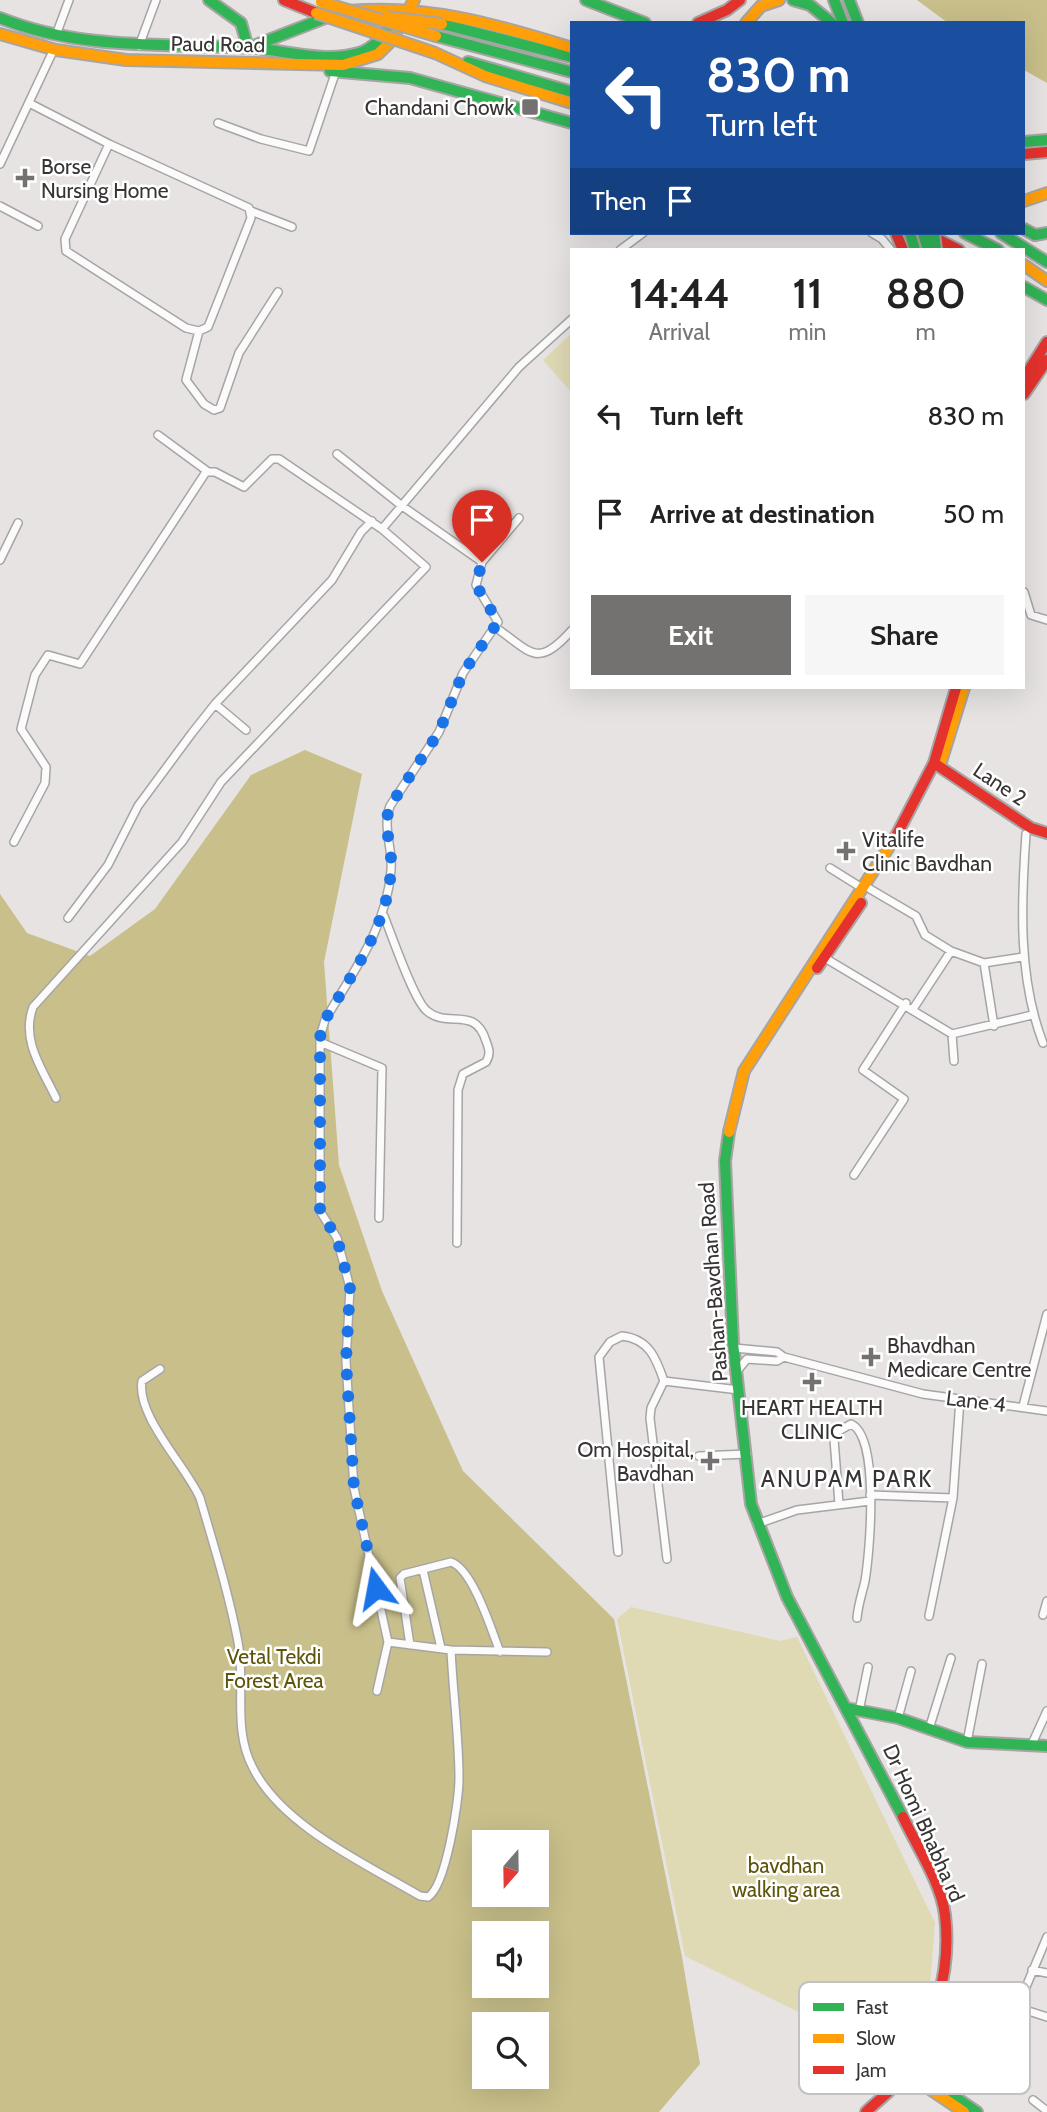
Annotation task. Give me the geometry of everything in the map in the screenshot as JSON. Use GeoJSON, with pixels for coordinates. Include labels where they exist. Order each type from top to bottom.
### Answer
{"type":"FeatureCollection","features":[{"type":"Feature","properties":{"kind":"main road"},"geometry":{"type":"LineString","coordinates":[[209,0],[242,23],[248,48]]}},
{"type":"Feature","properties":{"kind":"main road"},"geometry":{"type":"LineString","coordinates":[[284,0],[435,53],[570,91]]}},
{"type":"Feature","properties":{"kind":"main road"},"geometry":{"type":"LineString","coordinates":[[586,0],[640,21]]}},
{"type":"Feature","properties":{"kind":"main road"},"geometry":{"type":"LineString","coordinates":[[702,21],[727,10],[740,0]]}},
{"type":"Feature","properties":{"kind":"main road"},"geometry":{"type":"LineString","coordinates":[[748,21],[761,6],[779,0]]}},
{"type":"Feature","properties":{"kind":"main road"},"geometry":{"type":"LineString","coordinates":[[793,0],[821,13],[830,21]]}},
{"type":"Feature","properties":{"kind":"main road"},"geometry":{"type":"LineString","coordinates":[[834,0],[842,21]]}},
{"type":"Feature","properties":{"kind":"main road"},"geometry":{"type":"LineString","coordinates":[[849,0],[857,21]]}},
{"type":"Feature","properties":{"kind":"main road"},"geometry":{"type":"LineString","coordinates":[[318,1],[366,17],[570,71]]}},
{"type":"Feature","properties":{"kind":"main road","name":"Paud Road"},"geometry":{"type":"LineString","coordinates":[[248,48],[337,13],[380,3],[412,3]]}},
{"type":"Feature","properties":{"kind":"main road","name":"Paud Road"},"geometry":{"type":"LineString","coordinates":[[0,18],[56,35],[162,49],[248,48],[339,55],[357,54],[375,45],[399,14],[412,3]]}},
{"type":"Feature","properties":{"kind":"main road","name":"Paud Road"},"geometry":{"type":"LineString","coordinates":[[0,34],[54,49],[162,63],[250,61],[338,65],[370,59],[381,51],[406,19],[412,3]]}},
{"type":"Feature","properties":{"kind":"main road"},"geometry":{"type":"LineString","coordinates":[[412,3],[460,13],[570,47]]}},
{"type":"Feature","properties":{"kind":"main road"},"geometry":{"type":"LineString","coordinates":[[366,17],[412,18],[442,23],[570,56]]}},
{"type":"Feature","properties":{"kind":"main road"},"geometry":{"type":"LineString","coordinates":[[54,49],[56,35]]}},
{"type":"Feature","properties":{"kind":"main road"},"geometry":{"type":"LineString","coordinates":[[435,53],[495,80],[570,102]]}},
{"type":"Feature","properties":{"kind":"main road"},"geometry":{"type":"LineString","coordinates":[[279,64],[410,78],[570,121]]}},
{"type":"Feature","properties":{"kind":"main road"},"geometry":{"type":"LineString","coordinates":[[1025,142],[1047,140]]}},
{"type":"Feature","properties":{"kind":"main road"},"geometry":{"type":"LineString","coordinates":[[1025,155],[1047,152]]}},
{"type":"Feature","properties":{"kind":"main road"},"geometry":{"type":"LineString","coordinates":[[1025,201],[1047,193]]}},
{"type":"Feature","properties":{"kind":"main road"},"geometry":{"type":"LineString","coordinates":[[1041,234],[1047,243]]}},
{"type":"Feature","properties":{"kind":"main road"},"geometry":{"type":"LineString","coordinates":[[927,235],[955,248]]}},
{"type":"Feature","properties":{"kind":"main road"},"geometry":{"type":"LineString","coordinates":[[959,235],[981,248]]}},
{"type":"Feature","properties":{"kind":"main road"},"geometry":{"type":"LineString","coordinates":[[969,235],[994,248]]}},
{"type":"Feature","properties":{"kind":"main road"},"geometry":{"type":"LineString","coordinates":[[1004,235],[1025,248]]}},
{"type":"Feature","properties":{"kind":"main road"},"geometry":{"type":"LineString","coordinates":[[1025,248],[1047,262]]}},
{"type":"Feature","properties":{"kind":"main road"},"geometry":{"type":"LineString","coordinates":[[1025,266],[1047,281]]}},
{"type":"Feature","properties":{"kind":"main road"},"geometry":{"type":"LineString","coordinates":[[1025,275],[1047,297]]}},
{"type":"Feature","properties":{"kind":"main road"},"geometry":{"type":"LineString","coordinates":[[1025,286],[1047,297]]}},
{"type":"Feature","properties":{"kind":"main road"},"geometry":{"type":"LineString","coordinates":[[1025,376],[1047,342]]}},
{"type":"Feature","properties":{"kind":"main road"},"geometry":{"type":"LineString","coordinates":[[1025,393],[1047,360]]}},
{"type":"Feature","properties":{"kind":"main road","name":"Pashan-Bavdhan Road"},"geometry":{"type":"LineString","coordinates":[[937,765],[956,689]]}},
{"type":"Feature","properties":{"kind":"main road","name":"Pashan-Bavdhan Road"},"geometry":{"type":"LineString","coordinates":[[805,978],[825,958],[937,765],[964,689]]}},
{"type":"Feature","properties":{"kind":"main road","name":"Lane 2"},"geometry":{"type":"LineString","coordinates":[[937,765],[1031,828],[1047,833]]}},
{"type":"Feature","properties":{"kind":"main road","name":"Pashan-Bavdhan Road"},"geometry":{"type":"LineString","coordinates":[[846,1708],[787,1597],[751,1504],[734,1348],[725,1161],[733,1108],[744,1071],[866,889]]}},
{"type":"Feature","properties":{"kind":"main road"},"geometry":{"type":"LineString","coordinates":[[846,1708],[898,1718],[967,1742],[1047,1746]]}},
{"type":"Feature","properties":{"kind":"main road","name":"Dr Homi Bhabha rd"},"geometry":{"type":"LineString","coordinates":[[846,1708],[895,1800],[934,1883],[945,1914],[947,1954],[942,1982]]}},
{"type":"Feature","properties":{"kind":"main road"},"geometry":{"type":"LineString","coordinates":[[869,2109],[879,2094]]}},
{"type":"Feature","properties":{"kind":"main road"},"geometry":{"type":"LineString","coordinates":[[942,2094],[964,2112]]}},
{"type":"Feature","properties":{"kind":"main road"},"geometry":{"type":"LineString","coordinates":[[947,2094],[978,2112]]}},
{"type":"Feature","properties":{"kind":"street"},"geometry":{"type":"LineString","coordinates":[[56,35],[69,0]]}},
{"type":"Feature","properties":{"kind":"street"},"geometry":{"type":"LineString","coordinates":[[139,46],[156,0]]}},
{"type":"Feature","properties":{"kind":"street"},"geometry":{"type":"LineString","coordinates":[[0,164],[54,49]]}},
{"type":"Feature","properties":{"kind":"street"},"geometry":{"type":"LineString","coordinates":[[218,123],[261,139],[309,151],[336,71]]}},
{"type":"Feature","properties":{"kind":"street"},"geometry":{"type":"LineString","coordinates":[[29,103],[109,144],[247,206],[251,211],[292,227]]}},
{"type":"Feature","properties":{"kind":"street"},"geometry":{"type":"LineString","coordinates":[[0,137],[10,142]]}},
{"type":"Feature","properties":{"kind":"street"},"geometry":{"type":"LineString","coordinates":[[109,144],[65,239],[66,251],[186,328],[199,331],[208,327],[251,218],[251,211]]}},
{"type":"Feature","properties":{"kind":"street"},"geometry":{"type":"LineString","coordinates":[[0,206],[38,226]]}},
{"type":"Feature","properties":{"kind":"street"},"geometry":{"type":"LineString","coordinates":[[623,248],[640,235]]}},
{"type":"Feature","properties":{"kind":"street"},"geometry":{"type":"LineString","coordinates":[[875,235],[889,248]]}},
{"type":"Feature","properties":{"kind":"street"},"geometry":{"type":"LineString","coordinates":[[199,331],[186,380],[204,404],[214,410],[219,408],[239,353],[278,292]]}},
{"type":"Feature","properties":{"kind":"street"},"geometry":{"type":"LineString","coordinates":[[382,529],[519,367],[570,321]]}},
{"type":"Feature","properties":{"kind":"street"},"geometry":{"type":"LineString","coordinates":[[56,1098],[27,1035],[27,1023],[33,1007],[182,842],[221,782],[242,758],[426,566],[382,529],[279,459],[272,459],[244,487],[208,471],[159,435]]}},
{"type":"Feature","properties":{"kind":"street"},"geometry":{"type":"LineString","coordinates":[[337,454],[402,506],[482,562]]}},
{"type":"Feature","properties":{"kind":"street"},"geometry":{"type":"LineString","coordinates":[[14,842],[46,783],[46,767],[21,729],[35,675],[48,655],[80,664],[208,471]]}},
{"type":"Feature","properties":{"kind":"street"},"geometry":{"type":"LineString","coordinates":[[377,1691],[388,1642],[354,1488],[346,1361],[348,1277],[337,1238],[320,1211],[320,1042],[325,1020],[384,916],[392,868],[386,816],[390,806],[439,732],[463,673],[495,627],[498,617],[476,585],[482,562],[519,518]]}},
{"type":"Feature","properties":{"kind":"street"},"geometry":{"type":"LineString","coordinates":[[68,918],[108,865],[138,806],[215,704],[332,580],[361,532],[372,522]]}},
{"type":"Feature","properties":{"kind":"street"},"geometry":{"type":"LineString","coordinates":[[0,560],[18,523]]}},
{"type":"Feature","properties":{"kind":"street"},"geometry":{"type":"LineString","coordinates":[[1025,595],[1031,615],[1047,620]]}},
{"type":"Feature","properties":{"kind":"street"},"geometry":{"type":"LineString","coordinates":[[495,627],[532,654],[541,655],[558,646],[570,633]]}},
{"type":"Feature","properties":{"kind":"street"},"geometry":{"type":"LineString","coordinates":[[215,704],[246,730]]}},
{"type":"Feature","properties":{"kind":"street"},"geometry":{"type":"LineString","coordinates":[[1026,834],[1023,957],[1032,1015],[1043,1044]]}},
{"type":"Feature","properties":{"kind":"street"},"geometry":{"type":"LineString","coordinates":[[830,868],[916,916],[925,935],[951,951],[984,963],[1023,957]]}},
{"type":"Feature","properties":{"kind":"street"},"geometry":{"type":"LineString","coordinates":[[384,916],[425,1010],[436,1017],[466,1019],[479,1026],[489,1053],[486,1062],[463,1074],[458,1090],[457,1243]]}},
{"type":"Feature","properties":{"kind":"street"},"geometry":{"type":"LineString","coordinates":[[854,1175],[904,1098],[863,1070],[951,951]]}},
{"type":"Feature","properties":{"kind":"street"},"geometry":{"type":"LineString","coordinates":[[825,958],[953,1034],[1032,1015]]}},
{"type":"Feature","properties":{"kind":"street"},"geometry":{"type":"LineString","coordinates":[[984,963],[994,1026]]}},
{"type":"Feature","properties":{"kind":"street"},"geometry":{"type":"LineString","coordinates":[[953,1034],[954,1061]]}},
{"type":"Feature","properties":{"kind":"street"},"geometry":{"type":"LineString","coordinates":[[320,1042],[382,1068],[379,1218]]}},
{"type":"Feature","properties":{"kind":"street"},"geometry":{"type":"LineString","coordinates":[[1023,1406],[1044,1336],[1047,1314]]}},
{"type":"Feature","properties":{"kind":"street"},"geometry":{"type":"LineString","coordinates":[[618,1552],[599,1357],[610,1342],[622,1336],[646,1344],[655,1355],[664,1381],[651,1408],[650,1418],[667,1559]]}},
{"type":"Feature","properties":{"kind":"street","name":"Lane 4"},"geometry":{"type":"LineString","coordinates":[[734,1348],[777,1352],[784,1357],[923,1394],[1047,1411]]}},
{"type":"Feature","properties":{"kind":"street","name":"Lane 4"},"geometry":{"type":"LineString","coordinates":[[737,1371],[747,1359],[777,1361],[784,1357]]}},
{"type":"Feature","properties":{"kind":"street"},"geometry":{"type":"LineString","coordinates":[[160,1369],[142,1381],[142,1398],[174,1456],[191,1478],[202,1507],[238,1642],[241,1726],[253,1769],[278,1802],[297,1820],[370,1867],[420,1896],[428,1897],[437,1888],[446,1861],[459,1781],[451,1650]]}},
{"type":"Feature","properties":{"kind":"street"},"geometry":{"type":"LineString","coordinates":[[664,1381],[739,1390]]}},
{"type":"Feature","properties":{"kind":"street"},"geometry":{"type":"LineString","coordinates":[[929,1616],[953,1499],[960,1399]]}},
{"type":"Feature","properties":{"kind":"street"},"geometry":{"type":"LineString","coordinates":[[839,1504],[834,1439],[844,1425],[851,1424],[860,1428],[867,1442],[870,1498],[869,1545],[857,1618]]}},
{"type":"Feature","properties":{"kind":"street"},"geometry":{"type":"LineString","coordinates":[[699,1456],[747,1454]]}},
{"type":"Feature","properties":{"kind":"street"},"geometry":{"type":"LineString","coordinates":[[757,1524],[797,1510],[870,1498],[953,1499]]}},
{"type":"Feature","properties":{"kind":"street"},"geometry":{"type":"LineString","coordinates":[[410,1644],[399,1584],[404,1574],[451,1562],[459,1566],[482,1605],[500,1652]]}},
{"type":"Feature","properties":{"kind":"street"},"geometry":{"type":"LineString","coordinates":[[423,1570],[441,1648]]}},
{"type":"Feature","properties":{"kind":"street"},"geometry":{"type":"LineString","coordinates":[[1043,1615],[1047,1601]]}},
{"type":"Feature","properties":{"kind":"street"},"geometry":{"type":"LineString","coordinates":[[388,1642],[451,1650],[547,1652]]}},
{"type":"Feature","properties":{"kind":"street"},"geometry":{"type":"LineString","coordinates":[[929,1729],[951,1658]]}},
{"type":"Feature","properties":{"kind":"street"},"geometry":{"type":"LineString","coordinates":[[967,1742],[982,1664]]}},
{"type":"Feature","properties":{"kind":"street"},"geometry":{"type":"LineString","coordinates":[[859,1711],[868,1667]]}},
{"type":"Feature","properties":{"kind":"street"},"geometry":{"type":"LineString","coordinates":[[898,1718],[911,1671]]}},
{"type":"Feature","properties":{"kind":"street"},"geometry":{"type":"LineString","coordinates":[[1031,1746],[1047,1711]]}},
{"type":"Feature","properties":{"kind":"street"},"geometry":{"type":"LineString","coordinates":[[1027,1982],[1046,1941]]}},
{"type":"Feature","properties":{"kind":"street"},"geometry":{"type":"LineString","coordinates":[[1032,1969],[1047,1973]]}},
{"type":"Feature","properties":{"kind":"street"},"geometry":{"type":"LineString","coordinates":[[1030,2012],[1047,2017]]}},
{"type":"Feature","properties":{"kind":"street"},"geometry":{"type":"LineString","coordinates":[[1034,2100],[1047,2111]]}},
{"type":"Feature","properties":{"kind":"green space"},"geometry":{"type":"Polygon","coordinates":[[[917,0],[1047,0],[1047,83],[1025,71],[1025,21],[945,21],[917,0]]]}},
{"type":"Feature","properties":{"kind":"green space"},"geometry":{"type":"Polygon","coordinates":[[[570,335],[570,391],[543,360],[570,335]]]}},
{"type":"Feature","properties":{"kind":"green space","name":"Vetal Tekdi Forest Area"},"geometry":{"type":"Polygon","coordinates":[[[305,750],[362,774],[324,962],[339,1165],[382,1291],[463,1471],[614,1619],[682,1957],[700,2064],[659,2112],[0,2112],[0,894],[27,933],[90,956],[155,909],[251,775],[305,750]]]}},
{"type":"Feature","properties":{"kind":"green space","name":"bavdhan walking area"},"geometry":{"type":"Polygon","coordinates":[[[631,1607],[780,1641],[797,1637],[935,1923],[930,1982],[799,1982],[799,2012],[685,1956],[617,1619],[631,1607]]]}},
{"type":"Feature","properties":{"kind":"traffic: fast"},"geometry":{"type":"LineString","coordinates":[[209,0],[241,23],[248,48]]}},
{"type":"Feature","properties":{"kind":"traffic: fast"},"geometry":{"type":"LineString","coordinates":[[586,0],[640,21]]}},
{"type":"Feature","properties":{"kind":"traffic: fast"},"geometry":{"type":"LineString","coordinates":[[793,0],[810,5],[830,21]]}},
{"type":"Feature","properties":{"kind":"traffic: fast"},"geometry":{"type":"LineString","coordinates":[[834,0],[842,21]]}},
{"type":"Feature","properties":{"kind":"traffic: fast"},"geometry":{"type":"LineString","coordinates":[[849,0],[857,21]]}},
{"type":"Feature","properties":{"kind":"traffic: fast"},"geometry":{"type":"LineString","coordinates":[[251,47],[330,16]]}},
{"type":"Feature","properties":{"kind":"traffic: fast"},"geometry":{"type":"LineString","coordinates":[[0,18],[31,29],[93,41],[253,48],[333,57],[365,51],[381,38],[397,17]]}},
{"type":"Feature","properties":{"kind":"traffic: fast"},"geometry":{"type":"LineString","coordinates":[[442,24],[570,56]]}},
{"type":"Feature","properties":{"kind":"traffic: fast"},"geometry":{"type":"LineString","coordinates":[[436,36],[570,71]]}},
{"type":"Feature","properties":{"kind":"traffic: fast"},"geometry":{"type":"LineString","coordinates":[[468,62],[570,91]]}},
{"type":"Feature","properties":{"kind":"traffic: fast"},"geometry":{"type":"LineString","coordinates":[[330,71],[410,78],[570,122]]}},
{"type":"Feature","properties":{"kind":"traffic: fast"},"geometry":{"type":"LineString","coordinates":[[1025,142],[1047,140]]}},
{"type":"Feature","properties":{"kind":"traffic: fast"},"geometry":{"type":"LineString","coordinates":[[1025,230],[1035,235],[1047,233]]}},
{"type":"Feature","properties":{"kind":"traffic: fast"},"geometry":{"type":"LineString","coordinates":[[911,235],[914,248]]}},
{"type":"Feature","properties":{"kind":"traffic: fast"},"geometry":{"type":"LineString","coordinates":[[924,235],[927,248]]}},
{"type":"Feature","properties":{"kind":"traffic: fast"},"geometry":{"type":"LineString","coordinates":[[934,235],[936,248]]}},
{"type":"Feature","properties":{"kind":"traffic: fast"},"geometry":{"type":"LineString","coordinates":[[969,235],[994,248]]}},
{"type":"Feature","properties":{"kind":"traffic: fast"},"geometry":{"type":"LineString","coordinates":[[1004,235],[1025,248]]}},
{"type":"Feature","properties":{"kind":"traffic: fast"},"geometry":{"type":"LineString","coordinates":[[1025,248],[1047,262]]}},
{"type":"Feature","properties":{"kind":"traffic: fast"},"geometry":{"type":"LineString","coordinates":[[1025,288],[1047,300]]}},
{"type":"Feature","properties":{"kind":"traffic: fast"},"geometry":{"type":"LineString","coordinates":[[729,1132],[725,1161],[733,1343],[751,1504],[787,1597],[903,1817]]}},
{"type":"Feature","properties":{"kind":"traffic: fast"},"geometry":{"type":"LineString","coordinates":[[846,1708],[898,1718],[967,1742],[1047,1746]]}},
{"type":"Feature","properties":{"kind":"traffic: fast"},"geometry":{"type":"LineString","coordinates":[[951,2094],[977,2112]]}},
{"type":"Feature","properties":{"kind":"traffic: slow"},"geometry":{"type":"LineString","coordinates":[[0,34],[56,50],[126,60],[343,65],[378,54],[391,41],[414,0]]}},
{"type":"Feature","properties":{"kind":"traffic: slow"},"geometry":{"type":"LineString","coordinates":[[748,21],[761,6],[779,0]]}},
{"type":"Feature","properties":{"kind":"traffic: slow"},"geometry":{"type":"LineString","coordinates":[[321,2],[436,36]]}},
{"type":"Feature","properties":{"kind":"traffic: slow"},"geometry":{"type":"LineString","coordinates":[[349,11],[406,11],[462,18],[570,47]]}},
{"type":"Feature","properties":{"kind":"traffic: slow"},"geometry":{"type":"LineString","coordinates":[[316,13],[435,53]]}},
{"type":"Feature","properties":{"kind":"traffic: slow"},"geometry":{"type":"LineString","coordinates":[[387,17],[442,24]]}},
{"type":"Feature","properties":{"kind":"traffic: slow"},"geometry":{"type":"LineString","coordinates":[[435,53],[485,76],[570,102]]}},
{"type":"Feature","properties":{"kind":"traffic: slow"},"geometry":{"type":"LineString","coordinates":[[1025,201],[1047,193]]}},
{"type":"Feature","properties":{"kind":"traffic: slow"},"geometry":{"type":"LineString","coordinates":[[1025,266],[1047,281]]}},
{"type":"Feature","properties":{"kind":"traffic: slow"},"geometry":{"type":"LineString","coordinates":[[940,765],[964,689]]}},
{"type":"Feature","properties":{"kind":"traffic: slow"},"geometry":{"type":"LineString","coordinates":[[729,1132],[744,1071],[896,836]]}},
{"type":"Feature","properties":{"kind":"traffic: slow"},"geometry":{"type":"LineString","coordinates":[[937,2094],[964,2112]]}},
{"type":"Feature","properties":{"kind":"traffic: jam"},"geometry":{"type":"LineString","coordinates":[[284,0],[316,13]]}},
{"type":"Feature","properties":{"kind":"traffic: jam"},"geometry":{"type":"LineString","coordinates":[[702,21],[727,10],[740,0]]}},
{"type":"Feature","properties":{"kind":"traffic: jam"},"geometry":{"type":"LineString","coordinates":[[1025,154],[1047,152]]}},
{"type":"Feature","properties":{"kind":"traffic: jam"},"geometry":{"type":"LineString","coordinates":[[897,235],[902,248]]}},
{"type":"Feature","properties":{"kind":"traffic: jam"},"geometry":{"type":"LineString","coordinates":[[929,235],[955,248]]}},
{"type":"Feature","properties":{"kind":"traffic: jam"},"geometry":{"type":"LineString","coordinates":[[1025,376],[1047,342]]}},
{"type":"Feature","properties":{"kind":"traffic: jam"},"geometry":{"type":"LineString","coordinates":[[1025,393],[1047,360]]}},
{"type":"Feature","properties":{"kind":"traffic: jam"},"geometry":{"type":"LineString","coordinates":[[896,836],[934,763],[956,689]]}},
{"type":"Feature","properties":{"kind":"traffic: jam"},"geometry":{"type":"LineString","coordinates":[[934,763],[1031,828],[1047,833]]}},
{"type":"Feature","properties":{"kind":"traffic: jam"},"geometry":{"type":"LineString","coordinates":[[817,968],[861,903]]}},
{"type":"Feature","properties":{"kind":"traffic: jam"},"geometry":{"type":"LineString","coordinates":[[903,1817],[934,1877],[943,1903],[946,1958],[943,1982]]}},
{"type":"Feature","properties":{"kind":"traffic: jam"},"geometry":{"type":"LineString","coordinates":[[866,2112],[887,2094]]}},
{"type":"Feature","properties":{"kind":"place","name":"Chandani Chowk"},"geometry":{"type":"Point","coordinates":[530,107]}},
{"type":"Feature","properties":{"kind":"place","name":"Borse Nursing Home"},"geometry":{"type":"Point","coordinates":[25,178]}},
{"type":"Feature","properties":{"kind":"place","name":"Vitalife Clinic Bavdhan"},"geometry":{"type":"Point","coordinates":[846,851]}},
{"type":"Feature","properties":{"kind":"place","name":"Bhavdhan Medicare Centre"},"geometry":{"type":"Point","coordinates":[871,1357]}},
{"type":"Feature","properties":{"kind":"place","name":"HEART HEALTH CLINIC"},"geometry":{"type":"Point","coordinates":[812,1382]}},
{"type":"Feature","properties":{"kind":"place","name":"Om Hospital, Bavdhan"},"geometry":{"type":"Point","coordinates":[710,1461]}},
{"type":"Feature","properties":{"kind":"district","name":"ANUPAM PARK"},"geometry":{"type":"Point","coordinates":[847,1479]}},
{"type":"Feature","properties":{"kind":"route"},"geometry":{"type":"LineString","coordinates":[[376,1588],[354,1488],[346,1361],[350,1288],[337,1238],[320,1211],[320,1037],[325,1020],[384,916],[392,868],[386,816],[390,806],[439,732],[463,673],[498,622],[498,617],[476,585],[482,562]]}}]}
